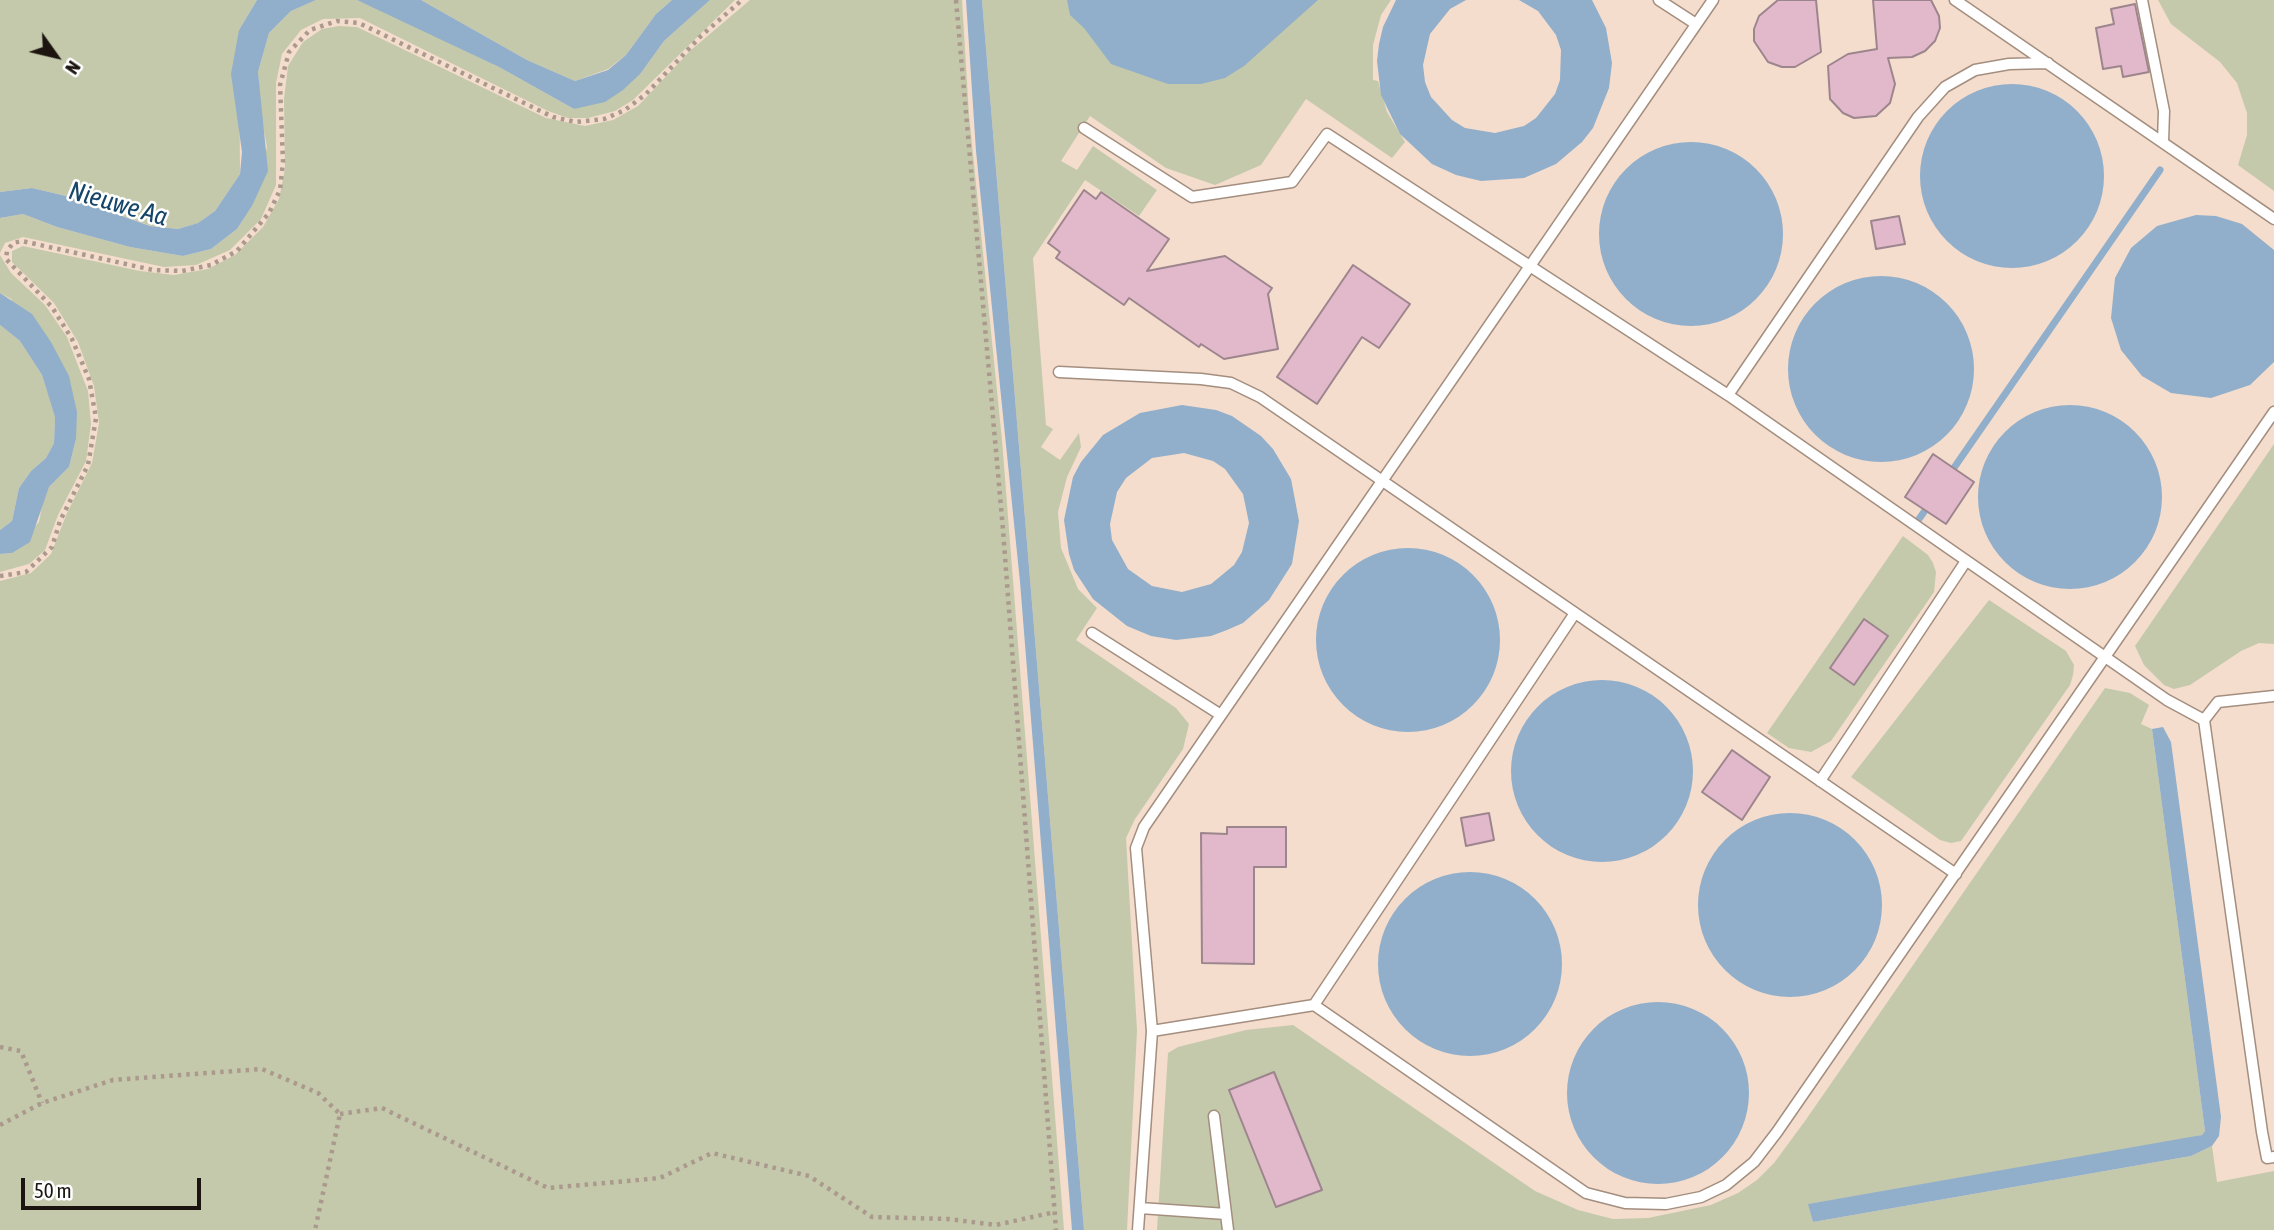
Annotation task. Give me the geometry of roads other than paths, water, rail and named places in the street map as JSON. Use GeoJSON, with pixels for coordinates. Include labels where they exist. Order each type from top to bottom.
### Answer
{"type":"FeatureCollection","features":[{"type":"Feature","properties":{"kind":"lane"},"geometry":{"type":"LineString","coordinates":[[1659,0],[1696,24]]}},
{"type":"Feature","properties":{"kind":"lane"},"geometry":{"type":"LineString","coordinates":[[1138,1230],[1152,1031],[1136,848],[1144,827],[1713,0]]}},
{"type":"Feature","properties":{"kind":"lane"},"geometry":{"type":"LineString","coordinates":[[1955,0],[1970,5],[2048,63],[2274,219]]}},
{"type":"Feature","properties":{"kind":"lane"},"geometry":{"type":"LineString","coordinates":[[2143,0],[2164,110],[2163,142]]}},
{"type":"Feature","properties":{"kind":"lane"},"geometry":{"type":"LineString","coordinates":[[1728,395],[1918,117],[1945,87],[1975,70],[2010,64],[2048,63]]}},
{"type":"Feature","properties":{"kind":"lane"},"geometry":{"type":"LineString","coordinates":[[1084,128],[1192,197],[1292,182],[1327,134],[1728,395],[2105,658],[2167,700],[2204,720]]}},
{"type":"Feature","properties":{"kind":"lane"},"geometry":{"type":"LineString","coordinates":[[1059,372],[1200,379],[1231,383],[1261,397],[1956,874]]}},
{"type":"Feature","properties":{"kind":"lane"},"geometry":{"type":"LineString","coordinates":[[1152,1031],[1314,1005],[1586,1193],[1625,1203],[1667,1204],[1701,1197],[1726,1185],[1754,1162],[2274,412]]}},
{"type":"Feature","properties":{"kind":"lane"},"geometry":{"type":"LineString","coordinates":[[1820,781],[1966,561]]}},
{"type":"Feature","properties":{"kind":"lane"},"geometry":{"type":"LineString","coordinates":[[1314,1005],[1575,613]]}},
{"type":"Feature","properties":{"kind":"lane"},"geometry":{"type":"LineString","coordinates":[[1092,633],[1222,715]]}},
{"type":"Feature","properties":{"kind":"lane"},"geometry":{"type":"LineString","coordinates":[[2274,696],[2218,702],[2204,720],[2262,1132],[2267,1158],[2274,1157]]}},
{"type":"Feature","properties":{"kind":"lane"},"geometry":{"type":"LineString","coordinates":[[1214,1116],[1228,1230]]}},
{"type":"Feature","properties":{"kind":"lane"},"geometry":{"type":"LineString","coordinates":[[1140,1208],[1226,1214]]}},
{"type":"Feature","properties":{"kind":"water"},"geometry":{"type":"Polygon","coordinates":[[[257,0],[316,0],[291,11],[269,33],[258,72],[268,171],[252,206],[237,229],[211,249],[183,256],[130,247],[57,227],[23,214],[0,218],[0,192],[32,188],[66,196],[150,226],[178,229],[198,223],[215,211],[240,174],[242,152],[231,74],[239,30],[257,0]]]}},
{"type":"Feature","properties":{"kind":"water"},"geometry":{"type":"Polygon","coordinates":[[[357,0],[421,0],[527,60],[575,81],[608,70],[626,55],[656,14],[672,0],[710,0],[664,41],[641,73],[623,90],[605,102],[574,109],[499,67],[357,0]]]}},
{"type":"Feature","properties":{"kind":"water"},"geometry":{"type":"Polygon","coordinates":[[[966,0],[982,0],[1084,1230],[1072,1230],[1020,582],[976,151],[966,0]]]}},
{"type":"Feature","properties":{"kind":"water"},"geometry":{"type":"Polygon","coordinates":[[[1067,0],[1318,0],[1244,66],[1225,78],[1201,84],[1168,84],[1111,64],[1084,28],[1070,15],[1067,0]]]}},
{"type":"Feature","properties":{"kind":"water"},"geometry":{"type":"Polygon","coordinates":[[[1396,0],[1466,0],[1450,9],[1430,34],[1423,65],[1425,82],[1431,97],[1452,120],[1465,128],[1495,133],[1524,126],[1536,118],[1555,94],[1560,80],[1561,50],[1556,35],[1538,11],[1519,0],[1592,0],[1606,28],[1612,63],[1609,88],[1593,128],[1582,142],[1556,164],[1524,178],[1481,181],[1456,175],[1432,164],[1400,134],[1381,95],[1377,61],[1379,44],[1383,27],[1396,0]]]}},
{"type":"Feature","properties":{"kind":"water"},"geometry":{"type":"Polygon","coordinates":[[[2012,84],[2047,91],[2077,111],[2097,141],[2104,176],[2097,211],[2077,241],[2047,261],[2012,268],[1977,261],[1947,241],[1927,211],[1920,176],[1927,141],[1947,111],[1977,91],[2012,84]]]}},
{"type":"Feature","properties":{"kind":"water"},"geometry":{"type":"Polygon","coordinates":[[[1691,142],[1726,149],[1756,169],[1776,199],[1783,234],[1776,269],[1756,299],[1726,319],[1691,326],[1656,319],[1626,299],[1606,269],[1599,234],[1606,199],[1626,169],[1656,149],[1691,142]]]}},
{"type":"Feature","properties":{"kind":"water"},"geometry":{"type":"Polygon","coordinates":[[[2196,215],[2216,216],[2242,224],[2274,250],[2274,362],[2250,385],[2211,398],[2171,393],[2142,376],[2121,350],[2111,318],[2115,278],[2131,248],[2157,226],[2196,215]]]}},
{"type":"Feature","properties":{"kind":"water"},"geometry":{"type":"Polygon","coordinates":[[[1881,276],[1917,283],[1947,303],[1967,333],[1974,369],[1967,405],[1947,435],[1917,455],[1881,462],[1845,455],[1815,435],[1795,405],[1788,369],[1795,333],[1815,303],[1845,283],[1881,276]]]}},
{"type":"Feature","properties":{"kind":"water"},"geometry":{"type":"Polygon","coordinates":[[[0,293],[32,314],[51,342],[69,376],[77,412],[76,439],[69,467],[49,487],[30,542],[12,553],[0,554],[0,530],[12,521],[19,488],[31,471],[46,458],[54,443],[55,417],[42,375],[20,341],[0,325],[0,293]]]}},
{"type":"Feature","properties":{"kind":"water"},"geometry":{"type":"Polygon","coordinates":[[[1182,405],[1216,410],[1232,416],[1261,436],[1273,449],[1291,479],[1299,521],[1292,564],[1269,600],[1243,623],[1211,636],[1176,640],[1151,636],[1127,626],[1093,599],[1074,570],[1064,520],[1073,477],[1081,462],[1103,435],[1140,413],[1182,405]],[[1184,453],[1152,458],[1126,478],[1117,492],[1110,524],[1112,540],[1128,569],[1152,586],[1182,592],[1211,584],[1234,565],[1242,552],[1249,523],[1243,494],[1225,469],[1213,461],[1184,453]]]}},
{"type":"Feature","properties":{"kind":"water"},"geometry":{"type":"Polygon","coordinates":[[[2070,405],[2088,406],[2105,412],[2121,420],[2135,432],[2147,446],[2155,462],[2161,479],[2161,515],[2155,532],[2147,548],[2135,562],[2121,574],[2105,582],[2088,588],[2070,589],[2052,588],[2035,582],[2019,574],[2005,562],[1993,548],[1985,532],[1979,515],[1978,497],[1979,479],[1985,462],[1993,446],[2005,432],[2019,420],[2035,412],[2052,406],[2070,405]]]}},
{"type":"Feature","properties":{"kind":"water"},"geometry":{"type":"Polygon","coordinates":[[[1408,548],[1443,555],[1473,575],[1493,605],[1500,640],[1493,675],[1473,705],[1443,725],[1408,732],[1373,725],[1343,705],[1323,675],[1316,640],[1323,605],[1343,575],[1373,555],[1408,548]]]}},
{"type":"Feature","properties":{"kind":"water"},"geometry":{"type":"Polygon","coordinates":[[[1602,680],[1620,681],[1637,687],[1667,706],[1686,736],[1692,753],[1692,789],[1686,806],[1667,836],[1637,855],[1620,861],[1602,862],[1584,861],[1567,855],[1537,836],[1518,806],[1512,789],[1511,771],[1512,753],[1518,736],[1537,706],[1567,687],[1584,681],[1602,680]]]}},
{"type":"Feature","properties":{"kind":"water"},"geometry":{"type":"Polygon","coordinates":[[[2163,727],[2171,742],[2221,1117],[2219,1136],[2212,1146],[2191,1156],[1813,1222],[1808,1204],[2202,1135],[2205,1131],[2152,729],[2163,727]]]}},
{"type":"Feature","properties":{"kind":"water"},"geometry":{"type":"Polygon","coordinates":[[[1790,813],[1825,820],[1841,828],[1855,840],[1867,854],[1875,870],[1882,905],[1875,940],[1867,956],[1855,970],[1841,982],[1825,990],[1790,997],[1755,990],[1739,982],[1725,970],[1713,956],[1705,940],[1698,905],[1705,870],[1713,854],[1725,840],[1739,828],[1755,820],[1790,813]]]}},
{"type":"Feature","properties":{"kind":"water"},"geometry":{"type":"Polygon","coordinates":[[[1470,872],[1505,879],[1535,899],[1555,929],[1562,964],[1555,999],[1535,1029],[1505,1049],[1470,1056],[1435,1049],[1405,1029],[1385,999],[1378,964],[1385,929],[1405,899],[1435,879],[1470,872]]]}},
{"type":"Feature","properties":{"kind":"water"},"geometry":{"type":"Polygon","coordinates":[[[1658,1002],[1676,1003],[1693,1009],[1723,1028],[1742,1058],[1748,1075],[1748,1111],[1742,1128],[1723,1158],[1693,1177],[1676,1183],[1658,1184],[1640,1183],[1623,1177],[1593,1158],[1574,1128],[1568,1111],[1567,1093],[1568,1075],[1574,1058],[1593,1028],[1623,1009],[1640,1003],[1658,1002]]]}},
{"type":"Feature","properties":{"kind":"waterway"},"geometry":{"type":"LineString","coordinates":[[1949,475],[2160,170]]}},
{"type":"Feature","properties":{"kind":"waterway"},"geometry":{"type":"LineString","coordinates":[[1919,519],[1929,505]]}},
{"type":"Feature","properties":{"kind":"water label","name":"Nieuwe Aa"},"geometry":{"type":"Point","coordinates":[118,204]}}]}
